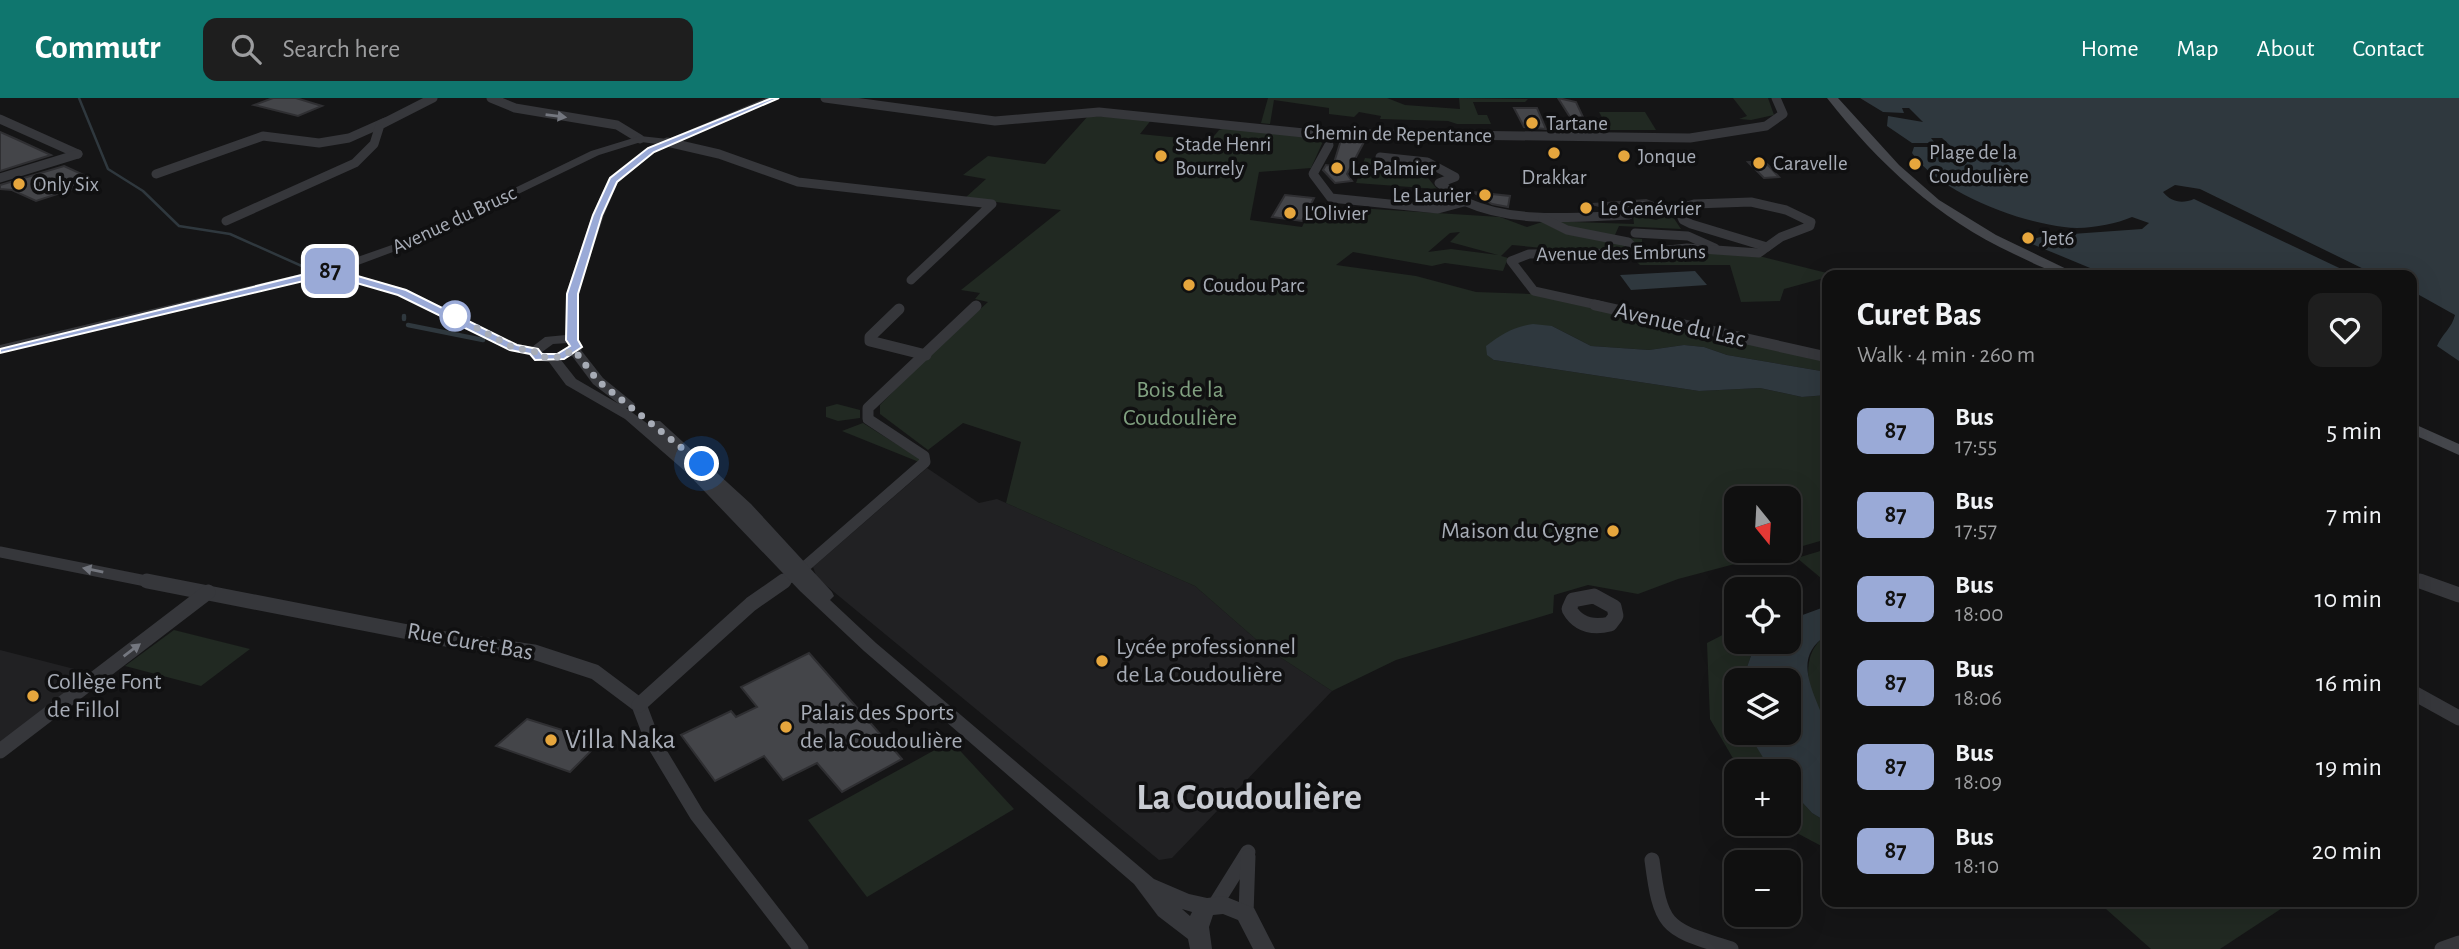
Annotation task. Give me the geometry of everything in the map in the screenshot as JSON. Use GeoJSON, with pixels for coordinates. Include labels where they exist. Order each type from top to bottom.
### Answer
{"type":"FeatureCollection","features":[{"type":"Feature","properties":{"kind":"main road"},"geometry":{"type":"LineString","coordinates":[[1823,98],[1882,166],[1915,197],[1974,235],[2048,270]]}},
{"type":"Feature","properties":{"kind":"main road"},"geometry":{"type":"LineString","coordinates":[[1832,98],[1905,179],[1934,202],[1983,233],[2061,270]]}},
{"type":"Feature","properties":{"kind":"main road"},"geometry":{"type":"LineString","coordinates":[[2417,423],[2459,443]]}},
{"type":"Feature","properties":{"kind":"main road"},"geometry":{"type":"LineString","coordinates":[[2417,430],[2459,450]]}},
{"type":"Feature","properties":{"kind":"street"},"geometry":{"type":"LineString","coordinates":[[156,174],[263,136],[319,143],[349,138],[433,98]]}},
{"type":"Feature","properties":{"kind":"street"},"geometry":{"type":"LineString","coordinates":[[491,98],[515,108],[617,125],[640,139]]}},
{"type":"Feature","properties":{"kind":"street","name":"Avenue du Brusc"},"geometry":{"type":"LineString","coordinates":[[0,349],[349,265],[444,227],[558,169],[640,139],[667,142],[774,98]]}},
{"type":"Feature","properties":{"kind":"street","name":"Chemin de Repentance"},"geometry":{"type":"LineString","coordinates":[[825,98],[995,121],[1099,112],[1321,134],[1663,138],[1716,135],[1766,125],[1777,121],[1783,114],[1776,98]]}},
{"type":"Feature","properties":{"kind":"street"},"geometry":{"type":"LineString","coordinates":[[0,119],[78,154]]}},
{"type":"Feature","properties":{"kind":"street"},"geometry":{"type":"LineString","coordinates":[[226,221],[355,163],[374,144],[380,125],[386,121]]}},
{"type":"Feature","properties":{"kind":"street"},"geometry":{"type":"LineString","coordinates":[[911,280],[992,204],[798,182],[719,153],[667,142],[629,166],[608,188],[572,294],[573,339],[598,381],[682,446],[746,507],[846,624],[1150,887],[1166,910],[1199,941]]}},
{"type":"Feature","properties":{"kind":"street"},"geometry":{"type":"LineString","coordinates":[[1329,145],[1314,174],[1331,198],[1438,209],[1464,202]]}},
{"type":"Feature","properties":{"kind":"street"},"geometry":{"type":"LineString","coordinates":[[0,178],[78,154]]}},
{"type":"Feature","properties":{"kind":"street"},"geometry":{"type":"LineString","coordinates":[[1380,157],[1427,162],[1455,177],[1439,183],[1464,202],[1487,210],[1573,217],[1629,215]]}},
{"type":"Feature","properties":{"kind":"street","name":"Avenue des Embruns"},"geometry":{"type":"LineString","coordinates":[[1534,291],[1511,261],[1529,254],[1639,253],[1688,248],[1756,254],[1768,248],[1781,237],[1810,226],[1811,222],[1788,209],[1748,201],[1694,204],[1678,209],[1683,220],[1768,248]]}},
{"type":"Feature","properties":{"kind":"street"},"geometry":{"type":"LineString","coordinates":[[1536,214],[1567,230],[1628,242],[1639,253]]}},
{"type":"Feature","properties":{"kind":"street"},"geometry":{"type":"LineString","coordinates":[[1635,233],[1687,236],[1711,244],[1717,251]]}},
{"type":"Feature","properties":{"kind":"street"},"geometry":{"type":"LineString","coordinates":[[349,265],[456,307],[516,338],[544,344]]}},
{"type":"Feature","properties":{"kind":"street"},"geometry":{"type":"LineString","coordinates":[[330,271],[402,292],[514,348],[573,339]]}},
{"type":"Feature","properties":{"kind":"street","name":"Avenue du Lac"},"geometry":{"type":"LineString","coordinates":[[1534,291],[1822,356]]}},
{"type":"Feature","properties":{"kind":"street"},"geometry":{"type":"LineString","coordinates":[[801,949],[697,815],[653,742],[639,705],[751,604],[799,570],[925,462],[924,456],[868,419],[867,411],[870,403],[926,355],[976,306]]}},
{"type":"Feature","properties":{"kind":"street"},"geometry":{"type":"LineString","coordinates":[[898,309],[870,337],[870,341],[926,355]]}},
{"type":"Feature","properties":{"kind":"street"},"geometry":{"type":"LineString","coordinates":[[544,344],[539,357],[554,358],[573,339]]}},
{"type":"Feature","properties":{"kind":"street"},"geometry":{"type":"LineString","coordinates":[[554,358],[557,367],[571,382],[630,416],[799,570]]}},
{"type":"Feature","properties":{"kind":"street","name":"Rue Curet Bas"},"geometry":{"type":"LineString","coordinates":[[0,552],[439,638],[534,652],[595,672],[639,705]]}},
{"type":"Feature","properties":{"kind":"street"},"geometry":{"type":"LineString","coordinates":[[2417,580],[2459,595]]}},
{"type":"Feature","properties":{"kind":"street"},"geometry":{"type":"LineString","coordinates":[[0,751],[208,592]]}},
{"type":"Feature","properties":{"kind":"street"},"geometry":{"type":"LineString","coordinates":[[2417,695],[2459,718]]}},
{"type":"Feature","properties":{"kind":"street"},"geometry":{"type":"LineString","coordinates":[[1199,941],[1197,923],[1248,852],[1245,883],[1247,914],[1264,949]]}},
{"type":"Feature","properties":{"kind":"street"},"geometry":{"type":"LineString","coordinates":[[1652,860],[1658,908],[1679,932],[1731,949]]}},
{"type":"Feature","properties":{"kind":"street"},"geometry":{"type":"LineString","coordinates":[[1150,887],[1186,902],[1236,908],[1247,914]]}},
{"type":"Feature","properties":{"kind":"street"},"geometry":{"type":"LineString","coordinates":[[2442,949],[2459,943]]}},
{"type":"Feature","properties":{"kind":"shaded area"},"geometry":{"type":"Polygon","coordinates":[[[1860,98],[2459,98],[2459,361],[2437,346],[2455,315],[2417,294],[2417,270],[2366,270],[2200,189],[2175,185],[2163,192],[2177,201],[2194,199],[2343,270],[2095,270],[2025,241],[2044,236],[2142,229],[2149,223],[2132,217],[2099,226],[2064,227],[2025,219],[1981,203],[1941,180],[1912,153],[1914,147],[1937,147],[1948,154],[1959,154],[1942,138],[1931,138],[1935,143],[1912,143],[1887,126],[1888,116],[1923,122],[1909,108],[1902,108],[1904,113],[1883,112],[1860,98]]]}},
{"type":"Feature","properties":{"kind":"shaded area"},"geometry":{"type":"Polygon","coordinates":[[[1695,271],[1707,285],[1631,290],[1620,275],[1695,271]]]}},
{"type":"Feature","properties":{"kind":"shaded area"},"geometry":{"type":"Polygon","coordinates":[[[1526,325],[1552,326],[1591,346],[1649,350],[1684,345],[1704,347],[1727,355],[1822,371],[1822,395],[1802,397],[1760,388],[1699,391],[1494,360],[1487,355],[1486,346],[1526,325]]]}},
{"type":"Feature","properties":{"kind":"shaded area","name":"Lycée professionnel de La Coudoulière"},"geometry":{"type":"Polygon","coordinates":[[[927,468],[979,503],[997,499],[1195,586],[1266,648],[1332,691],[1172,858],[1159,860],[817,578],[813,567],[927,468]]]}},
{"type":"Feature","properties":{"kind":"shaded area"},"geometry":{"type":"Polygon","coordinates":[[[1822,608],[1822,639],[1815,645],[1807,669],[1822,716],[1822,819],[1801,801],[1801,759],[1764,759],[1755,745],[1801,745],[1801,668],[1747,668],[1752,654],[1801,654],[1801,616],[1822,608]]]}},
{"type":"Feature","properties":{"kind":"shaded area","name":"Collège Font de Fillol"},"geometry":{"type":"Polygon","coordinates":[[[0,650],[94,674],[0,745],[0,650]]]}},
{"type":"Feature","properties":{"kind":"green space"},"geometry":{"type":"Polygon","coordinates":[[[1268,98],[1387,98],[1405,105],[1460,109],[1459,98],[1528,99],[1525,102],[1473,102],[1478,115],[1487,115],[1491,124],[1380,119],[1381,116],[1359,112],[1354,117],[1329,114],[1329,108],[1274,100],[1270,124],[1261,123],[1268,98]]]}},
{"type":"Feature","properties":{"kind":"green space"},"geometry":{"type":"Polygon","coordinates":[[[1733,98],[1768,98],[1774,115],[1751,120],[1739,119],[1747,116],[1733,98]]]}},
{"type":"Feature","properties":{"kind":"green space"},"geometry":{"type":"Polygon","coordinates":[[[1599,112],[1645,112],[1656,130],[1609,130],[1599,112]]]}},
{"type":"Feature","properties":{"kind":"green space","name":"Bois de la Coudoulière"},"geometry":{"type":"Polygon","coordinates":[[[1088,116],[1152,119],[1140,134],[1210,141],[1219,130],[1226,128],[1325,137],[1311,168],[1259,172],[1250,220],[1302,227],[1307,217],[1326,203],[1341,207],[1500,217],[1527,227],[1545,221],[1634,224],[1633,215],[1656,220],[1671,214],[1681,229],[1619,226],[1614,237],[1642,239],[1642,248],[1574,251],[1512,245],[1501,256],[1508,258],[1503,271],[1445,263],[1432,266],[1353,252],[1336,265],[1416,276],[1476,292],[1532,294],[1822,358],[1822,371],[1727,355],[1704,347],[1684,345],[1649,350],[1591,346],[1552,326],[1494,360],[1699,391],[1760,388],[1802,397],[1822,395],[1822,540],[1801,547],[1801,486],[1724,486],[1724,564],[1735,564],[1678,579],[1638,594],[1588,585],[1554,595],[1553,613],[1396,660],[1332,691],[1266,648],[1195,586],[1006,503],[1021,442],[963,423],[928,450],[880,414],[880,405],[925,359],[988,302],[975,299],[980,293],[961,290],[1061,210],[965,198],[986,179],[963,175],[988,156],[1045,164],[1088,116]],[[1460,232],[1450,233],[1428,252],[1451,249],[1498,255],[1450,242],[1460,232]]]}},
{"type":"Feature","properties":{"kind":"green space"},"geometry":{"type":"Polygon","coordinates":[[[1365,158],[1420,164],[1434,171],[1428,178],[1437,189],[1356,183],[1365,158]]]}},
{"type":"Feature","properties":{"kind":"green space"},"geometry":{"type":"Polygon","coordinates":[[[1691,252],[1763,257],[1822,272],[1822,279],[1784,289],[1780,301],[1741,302],[1730,265],[1640,265],[1631,256],[1691,252]]]}},
{"type":"Feature","properties":{"kind":"green space"},"geometry":{"type":"Polygon","coordinates":[[[837,404],[860,410],[860,418],[838,421],[826,417],[826,407],[837,404]]]}},
{"type":"Feature","properties":{"kind":"green space"},"geometry":{"type":"Polygon","coordinates":[[[863,423],[920,459],[919,462],[842,431],[863,423]]]}},
{"type":"Feature","properties":{"kind":"green space"},"geometry":{"type":"Polygon","coordinates":[[[1822,550],[1822,579],[1801,561],[1801,557],[1822,550]]]}},
{"type":"Feature","properties":{"kind":"green space"},"geometry":{"type":"Polygon","coordinates":[[[174,630],[250,649],[201,686],[125,666],[174,630]]]}},
{"type":"Feature","properties":{"kind":"green space"},"geometry":{"type":"Polygon","coordinates":[[[1724,634],[1724,654],[1752,654],[1747,668],[1724,668],[1724,743],[1710,719],[1707,643],[1724,634]]]}},
{"type":"Feature","properties":{"kind":"green space"},"geometry":{"type":"Polygon","coordinates":[[[1822,640],[1822,722],[1811,694],[1808,667],[1817,644],[1822,640]]]}},
{"type":"Feature","properties":{"kind":"green space"},"geometry":{"type":"Polygon","coordinates":[[[951,741],[1014,809],[867,897],[808,820],[951,741]]]}},
{"type":"Feature","properties":{"kind":"green space"},"geometry":{"type":"Polygon","coordinates":[[[1725,745],[1756,745],[1765,759],[1733,759],[1725,745]]]}},
{"type":"Feature","properties":{"kind":"green space"},"geometry":{"type":"Polygon","coordinates":[[[1801,801],[1822,819],[1822,846],[1801,835],[1801,801]]]}},
{"type":"Feature","properties":{"kind":"green space"},"geometry":{"type":"Polygon","coordinates":[[[2104,907],[2284,907],[2220,949],[2151,949],[2104,907]]]}},
{"type":"Feature","properties":{"kind":"building"},"geometry":{"type":"Polygon","coordinates":[[[273,98],[296,98],[322,106],[298,116],[254,105],[273,98]]]}},
{"type":"Feature","properties":{"kind":"building"},"geometry":{"type":"Polygon","coordinates":[[[1558,98],[1576,102],[1583,117],[1570,117],[1558,98]]]}},
{"type":"Feature","properties":{"kind":"building"},"geometry":{"type":"Polygon","coordinates":[[[1514,108],[1537,108],[1546,129],[1524,127],[1514,108]]]}},
{"type":"Feature","properties":{"kind":"building"},"geometry":{"type":"Polygon","coordinates":[[[0,132],[16,139],[51,155],[0,171],[0,132]]]}},
{"type":"Feature","properties":{"kind":"building"},"geometry":{"type":"Polygon","coordinates":[[[1341,140],[1364,142],[1347,174],[1352,181],[1335,183],[1323,170],[1326,165],[1333,166],[1341,140]]]}},
{"type":"Feature","properties":{"kind":"building"},"geometry":{"type":"Polygon","coordinates":[[[1764,161],[1779,177],[1764,178],[1748,162],[1764,161]]]}},
{"type":"Feature","properties":{"kind":"building","name":"Only Six"},"geometry":{"type":"Polygon","coordinates":[[[64,166],[97,181],[36,201],[12,190],[0,189],[0,185],[64,166]]]}},
{"type":"Feature","properties":{"kind":"building"},"geometry":{"type":"Polygon","coordinates":[[[1473,192],[1510,196],[1508,207],[1492,204],[1473,192]]]}},
{"type":"Feature","properties":{"kind":"building","name":"L'Olivier"},"geometry":{"type":"Polygon","coordinates":[[[1285,195],[1314,198],[1302,221],[1272,217],[1285,195]]]}},
{"type":"Feature","properties":{"kind":"building"},"geometry":{"type":"Polygon","coordinates":[[[1646,200],[1664,207],[1653,216],[1629,208],[1610,209],[1592,204],[1646,200]]]}},
{"type":"Feature","properties":{"kind":"building","name":"Palais des Sports de la Coudoulière"},"geometry":{"type":"Polygon","coordinates":[[[809,653],[902,759],[842,792],[817,763],[783,780],[764,756],[715,781],[681,735],[731,711],[736,717],[757,707],[741,687],[809,653]]]}},
{"type":"Feature","properties":{"kind":"building","name":"Villa Naka"},"geometry":{"type":"Polygon","coordinates":[[[527,719],[578,735],[586,728],[607,735],[570,772],[496,746],[527,719]]]}},
{"type":"Feature","properties":{"kind":"waterway"},"geometry":{"type":"LineString","coordinates":[[79,98],[108,169],[143,191],[179,226],[230,234],[313,271]]}},
{"type":"Feature","properties":{"kind":"waterway"},"geometry":{"type":"LineString","coordinates":[[408,325],[483,340]]}},
{"type":"Feature","properties":{"kind":"bus line","name":"87"},"geometry":{"type":"LineString","coordinates":[[0,349],[330,271],[402,292],[455,316],[514,348],[534,351],[536,356],[548,359],[560,357],[574,350],[577,344],[572,340],[572,294],[598,215],[613,180],[651,150],[774,98]]}},
{"type":"Feature","properties":{"kind":"place","name":"Tartane"},"geometry":{"type":"Point","coordinates":[1532,123]}},
{"type":"Feature","properties":{"kind":"place","name":"Drakkar"},"geometry":{"type":"Point","coordinates":[1554,153]}},
{"type":"Feature","properties":{"kind":"place","name":"Stade Henri Bourrely"},"geometry":{"type":"Point","coordinates":[1161,156]}},
{"type":"Feature","properties":{"kind":"place","name":"Jonque"},"geometry":{"type":"Point","coordinates":[1624,156]}},
{"type":"Feature","properties":{"kind":"place","name":"Caravelle"},"geometry":{"type":"Point","coordinates":[1759,163]}},
{"type":"Feature","properties":{"kind":"place","name":"Plage de la Coudoulière"},"geometry":{"type":"Point","coordinates":[1915,164]}},
{"type":"Feature","properties":{"kind":"place","name":"Le Palmier"},"geometry":{"type":"Point","coordinates":[1337,168]}},
{"type":"Feature","properties":{"kind":"place","name":"Only Six"},"geometry":{"type":"Point","coordinates":[19,184]}},
{"type":"Feature","properties":{"kind":"place","name":"Le Laurier"},"geometry":{"type":"Point","coordinates":[1485,195]}},
{"type":"Feature","properties":{"kind":"place","name":"Le Genévrier"},"geometry":{"type":"Point","coordinates":[1586,208]}},
{"type":"Feature","properties":{"kind":"place","name":"L'Olivier"},"geometry":{"type":"Point","coordinates":[1290,213]}},
{"type":"Feature","properties":{"kind":"place","name":"Jet6"},"geometry":{"type":"Point","coordinates":[2028,238]}},
{"type":"Feature","properties":{"kind":"place","name":"Coudou Parc"},"geometry":{"type":"Point","coordinates":[1189,285]}},
{"type":"Feature","properties":{"kind":"place","name":"Maison du Cygne"},"geometry":{"type":"Point","coordinates":[1613,531]}},
{"type":"Feature","properties":{"kind":"place","name":"Lycée professionnel de La Coudoulière"},"geometry":{"type":"Point","coordinates":[1102,661]}},
{"type":"Feature","properties":{"kind":"place","name":"Collège Font de Fillol"},"geometry":{"type":"Point","coordinates":[33,696]}},
{"type":"Feature","properties":{"kind":"place","name":"Palais des Sports de la Coudoulière"},"geometry":{"type":"Point","coordinates":[786,727]}},
{"type":"Feature","properties":{"kind":"place","name":"Villa Naka"},"geometry":{"type":"Point","coordinates":[551,740]}},
{"type":"Feature","properties":{"kind":"district","name":"La Coudoulière"},"geometry":{"type":"Point","coordinates":[1249,798]}},
{"type":"Feature","properties":{"kind":"route"},"geometry":{"type":"LineString","coordinates":[[455,316],[514,348],[534,351],[539,357],[560,357],[574,350],[598,381],[702,464]]}}]}
